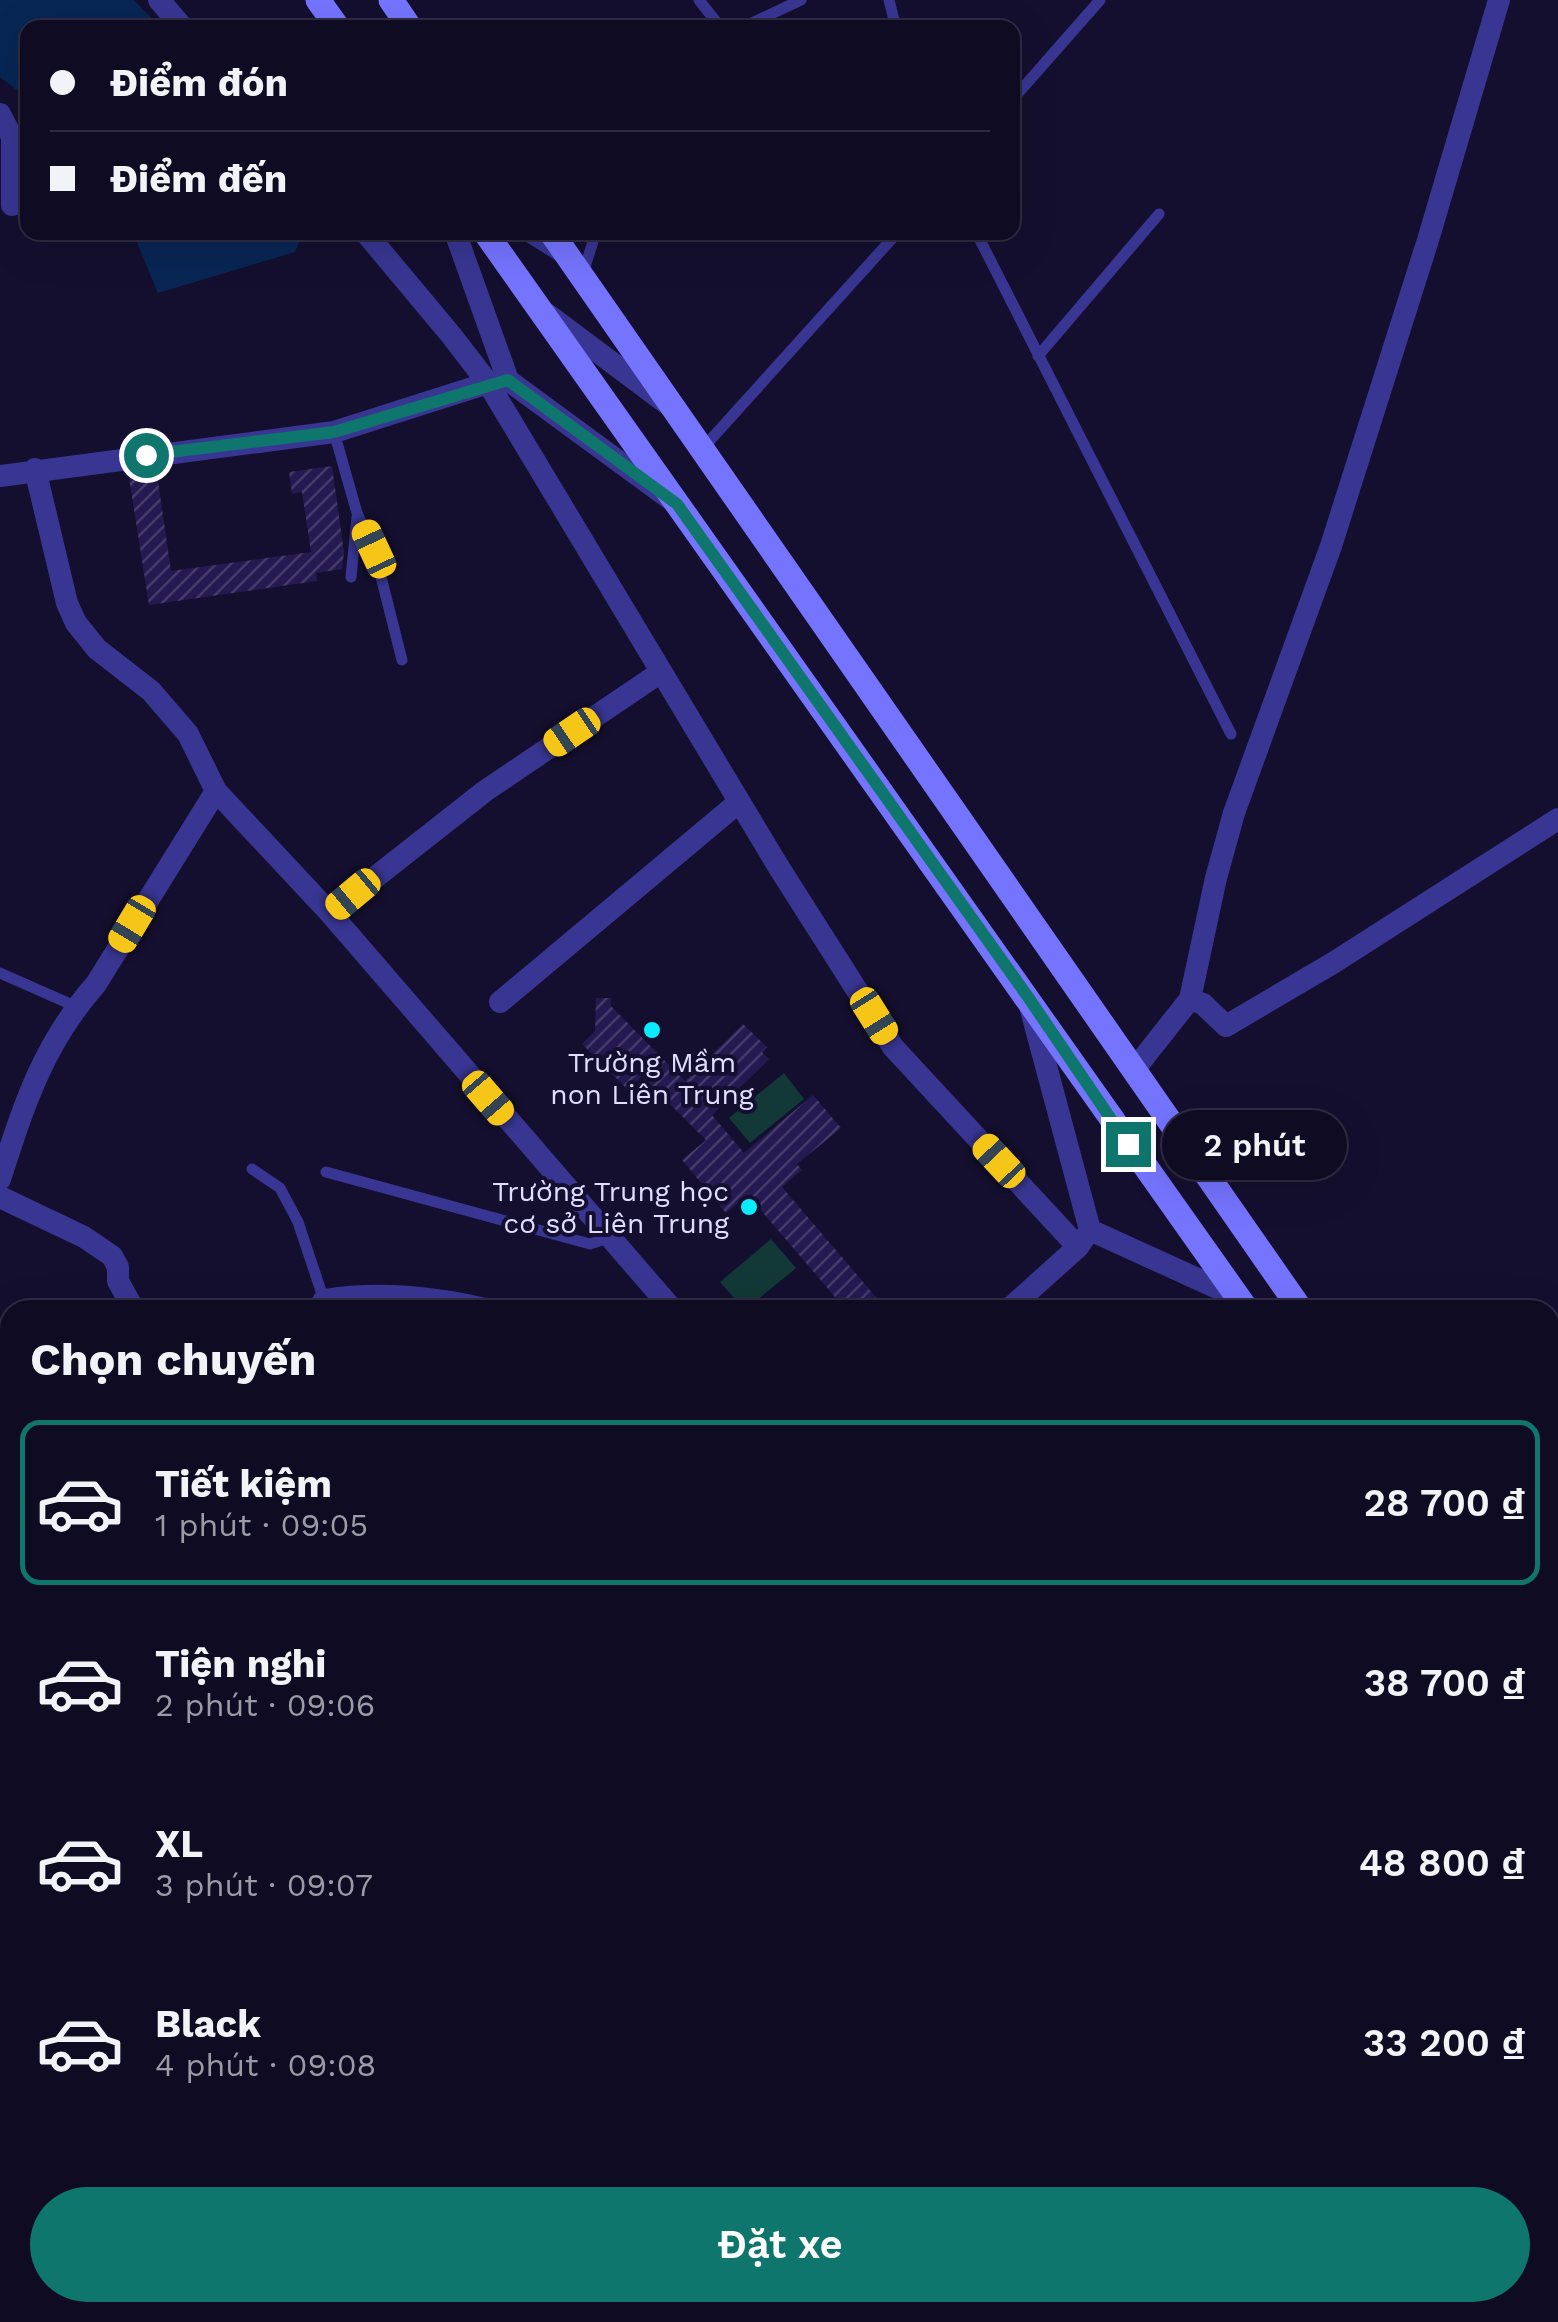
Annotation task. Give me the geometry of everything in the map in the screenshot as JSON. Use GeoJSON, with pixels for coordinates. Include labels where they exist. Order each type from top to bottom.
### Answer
{"type":"FeatureCollection","features":[{"type":"Feature","properties":{"kind":"street"},"geometry":{"type":"LineString","coordinates":[[159,0],[177,20]]}},
{"type":"Feature","properties":{"kind":"street"},"geometry":{"type":"LineString","coordinates":[[1134,1070],[1190,1000],[1234,813],[1331,546],[1499,0]]}},
{"type":"Feature","properties":{"kind":"street"},"geometry":{"type":"LineString","coordinates":[[0,114],[12,137],[12,205]]}},
{"type":"Feature","properties":{"kind":"street"},"geometry":{"type":"LineString","coordinates":[[372,240],[498,382],[660,672],[893,1047],[1084,1238],[1232,1300]]}},
{"type":"Feature","properties":{"kind":"street"},"geometry":{"type":"LineString","coordinates":[[457,240],[498,382],[677,504]]}},
{"type":"Feature","properties":{"kind":"street"},"geometry":{"type":"LineString","coordinates":[[491,240],[1239,1300]]}},
{"type":"Feature","properties":{"kind":"street"},"geometry":{"type":"LineString","coordinates":[[544,240],[566,254]]}},
{"type":"Feature","properties":{"kind":"street"},"geometry":{"type":"LineString","coordinates":[[556,240],[1295,1300]]}},
{"type":"Feature","properties":{"kind":"street"},"geometry":{"type":"LineString","coordinates":[[539,308],[673,408]]}},
{"type":"Feature","properties":{"kind":"street"},"geometry":{"type":"LineString","coordinates":[[0,476],[334,432],[498,382]]}},
{"type":"Feature","properties":{"kind":"street"},"geometry":{"type":"LineString","coordinates":[[34,469],[67,603],[97,650],[130,672],[170,713],[188,734],[216,792],[330,913],[664,1300]]}},
{"type":"Feature","properties":{"kind":"street"},"geometry":{"type":"LineString","coordinates":[[330,913],[484,791],[660,672]]}},
{"type":"Feature","properties":{"kind":"street"},"geometry":{"type":"LineString","coordinates":[[0,1179],[32,1082],[216,792]]}},
{"type":"Feature","properties":{"kind":"street"},"geometry":{"type":"LineString","coordinates":[[500,1002],[739,802]]}},
{"type":"Feature","properties":{"kind":"street"},"geometry":{"type":"LineString","coordinates":[[1190,1000],[1203,1004],[1226,1026],[1333,963],[1558,819]]}},
{"type":"Feature","properties":{"kind":"street"},"geometry":{"type":"LineString","coordinates":[[1028,997],[1084,1238]]}},
{"type":"Feature","properties":{"kind":"street"},"geometry":{"type":"LineString","coordinates":[[0,1197],[84,1236],[112,1256],[118,1267],[118,1281],[128,1300]]}},
{"type":"Feature","properties":{"kind":"street"},"geometry":{"type":"LineString","coordinates":[[1019,1300],[1084,1238]]}},
{"type":"Feature","properties":{"kind":"street"},"geometry":{"type":"LineString","coordinates":[[345,1300],[375,1294],[436,1300]]}},
{"type":"Feature","properties":{"kind":"lane"},"geometry":{"type":"LineString","coordinates":[[1020,91],[1100,0]]}},
{"type":"Feature","properties":{"kind":"lane"},"geometry":{"type":"LineString","coordinates":[[757,20],[800,1]]}},
{"type":"Feature","properties":{"kind":"lane"},"geometry":{"type":"LineString","coordinates":[[1038,356],[1159,214]]}},
{"type":"Feature","properties":{"kind":"lane"},"geometry":{"type":"LineString","coordinates":[[582,278],[594,240]]}},
{"type":"Feature","properties":{"kind":"lane"},"geometry":{"type":"LineString","coordinates":[[702,450],[891,240]]}},
{"type":"Feature","properties":{"kind":"lane"},"geometry":{"type":"LineString","coordinates":[[980,240],[1231,734]]}},
{"type":"Feature","properties":{"kind":"lane"},"geometry":{"type":"LineString","coordinates":[[334,432],[357,513],[374,549],[402,660]]}},
{"type":"Feature","properties":{"kind":"lane"},"geometry":{"type":"LineString","coordinates":[[351,577],[357,513]]}},
{"type":"Feature","properties":{"kind":"lane"},"geometry":{"type":"LineString","coordinates":[[0,973],[77,1007]]}},
{"type":"Feature","properties":{"kind":"lane"},"geometry":{"type":"LineString","coordinates":[[252,1169],[280,1188],[298,1222],[319,1300]]}},
{"type":"Feature","properties":{"kind":"lane"},"geometry":{"type":"LineString","coordinates":[[326,1172],[590,1244],[608,1238]]}},
{"type":"Feature","properties":{"kind":"green space"},"geometry":{"type":"Polygon","coordinates":[[[784,1073],[804,1099],[750,1143],[729,1118],[784,1073]]]}},
{"type":"Feature","properties":{"kind":"green space"},"geometry":{"type":"Polygon","coordinates":[[[771,1239],[796,1268],[757,1300],[736,1300],[720,1282],[771,1239]]]}},
{"type":"Feature","properties":{"kind":"water"},"geometry":{"type":"Polygon","coordinates":[[[0,0],[134,0],[153,20],[20,20],[20,93],[0,77],[0,0]]]}},
{"type":"Feature","properties":{"kind":"water"},"geometry":{"type":"Polygon","coordinates":[[[136,240],[300,240],[295,252],[158,293],[136,240]]]}},
{"type":"Feature","properties":{"kind":"building"},"geometry":{"type":"Polygon","coordinates":[[[332,466],[344,552],[342,569],[316,573],[317,581],[149,605],[129,478],[157,474],[171,571],[311,552],[302,492],[292,494],[289,472],[332,466]]]}},
{"type":"Feature","properties":{"kind":"building"},"geometry":{"type":"Polygon","coordinates":[[[596,998],[611,998],[611,1006],[685,1081],[743,1024],[767,1047],[762,1052],[769,1059],[712,1115],[744,1153],[813,1095],[841,1128],[797,1164],[802,1170],[782,1187],[878,1300],[837,1300],[748,1195],[726,1213],[682,1160],[706,1140],[642,1076],[628,1090],[582,1044],[595,1031],[596,998]]]}},
{"type":"Feature","properties":{"kind":"place","name":"Trường Mầm non Liên Trung"},"geometry":{"type":"Point","coordinates":[652,1030]}},
{"type":"Feature","properties":{"kind":"place","name":"Trường Trung học cơ sở Liên Trung"},"geometry":{"type":"Point","coordinates":[749,1207]}},
{"type":"Feature","properties":{"kind":"route"},"geometry":{"type":"LineString","coordinates":[[146,455],[334,432],[508,380],[677,504],[1128,1144]]}}]}
